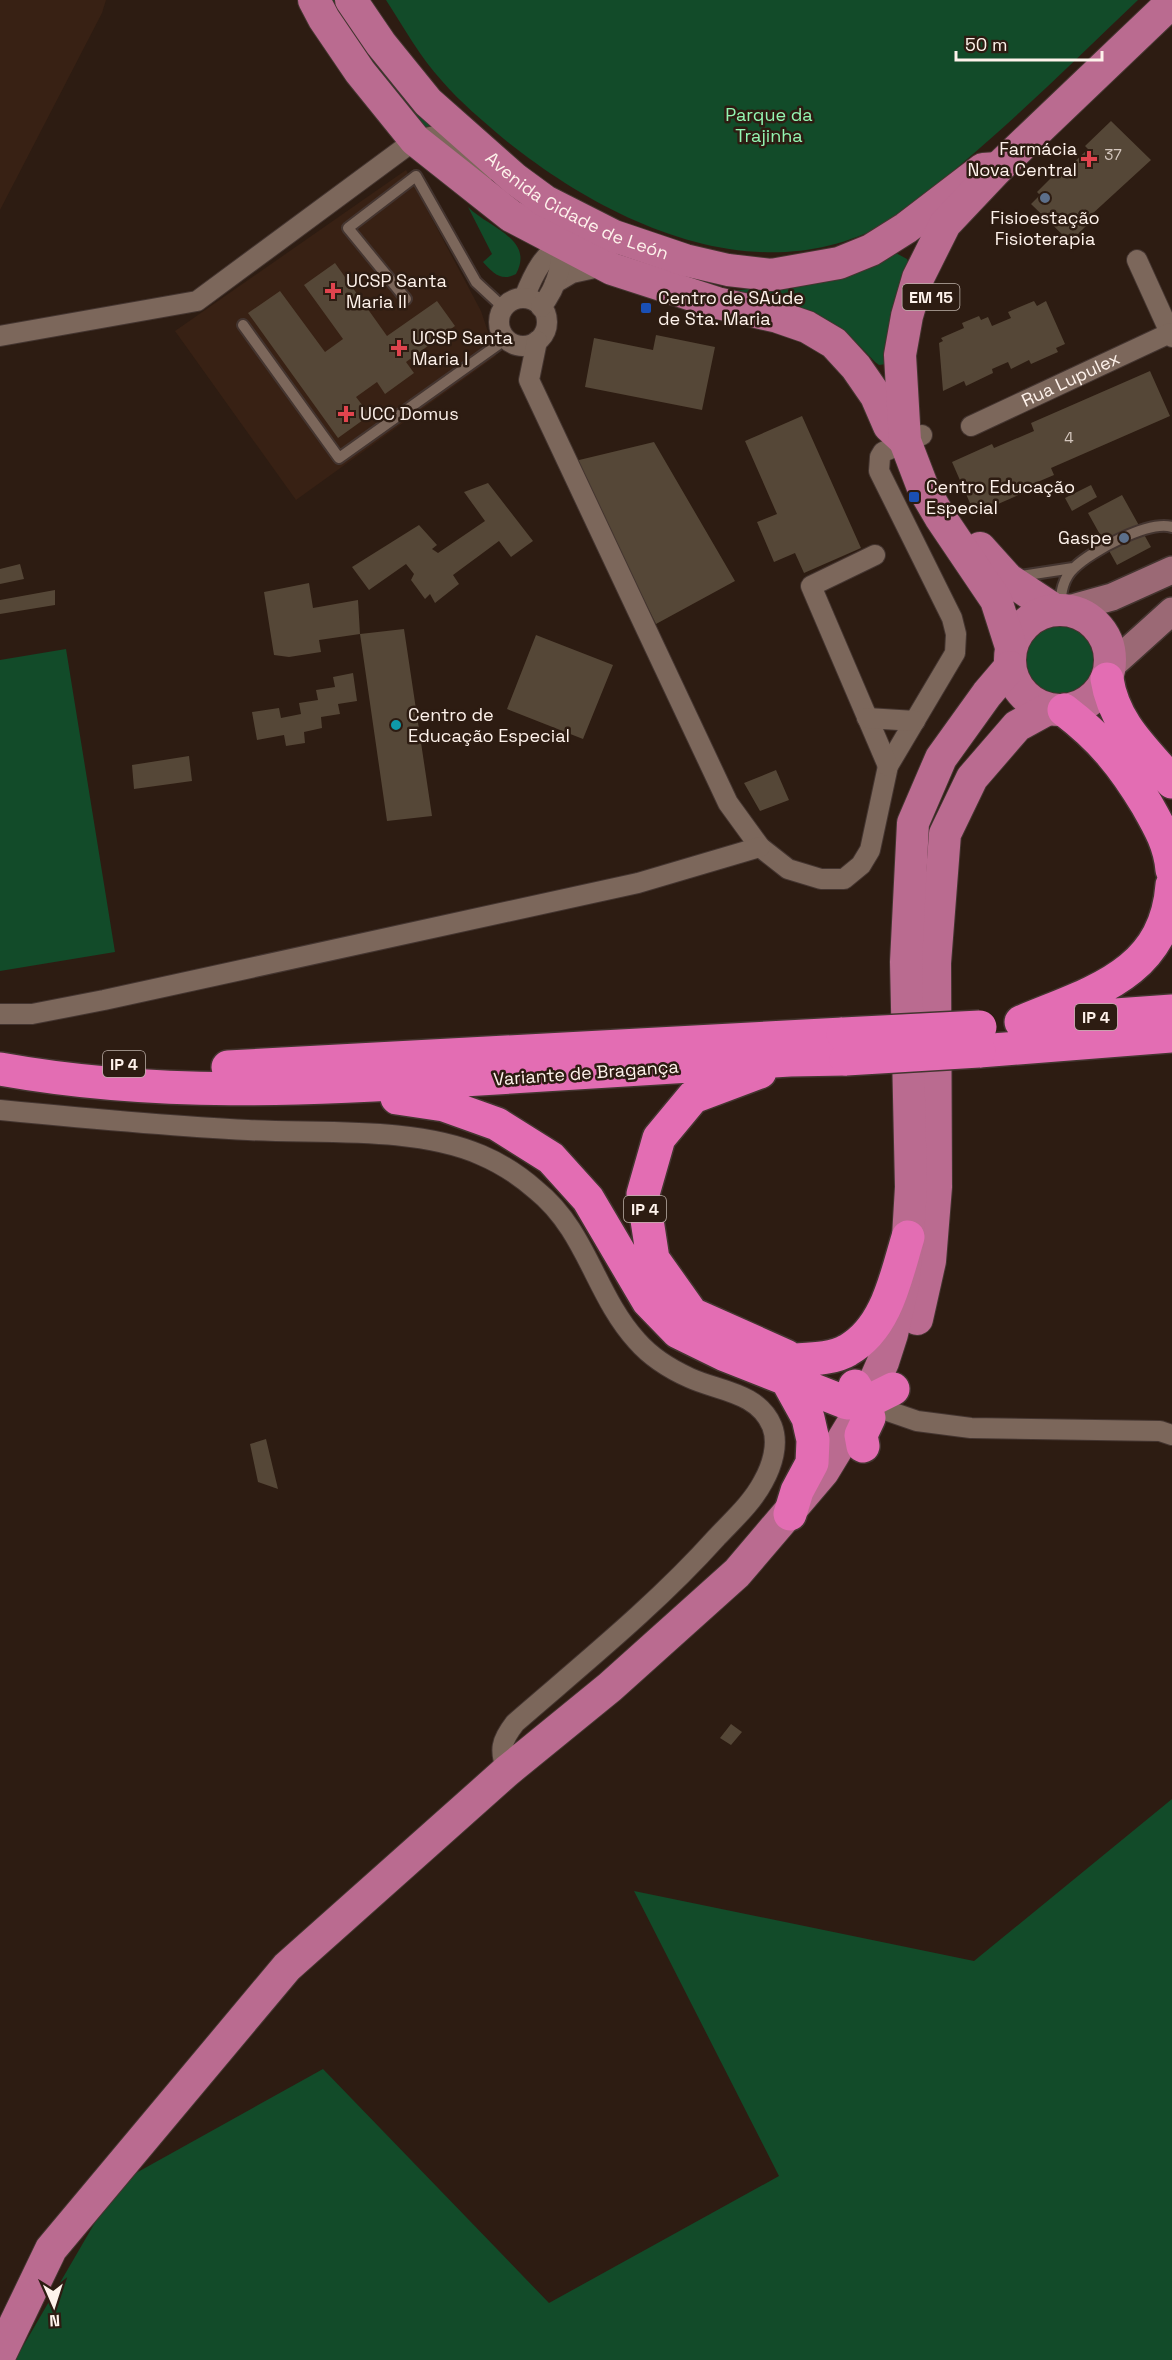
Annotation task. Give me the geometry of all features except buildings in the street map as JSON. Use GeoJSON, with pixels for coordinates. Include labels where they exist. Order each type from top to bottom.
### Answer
{"type":"FeatureCollection","features":[{"type":"Feature","properties":{"kind":"highway"},"geometry":{"type":"LineString","coordinates":[[1109,673],[1110,700],[1119,718],[1172,782]]}},
{"type":"Feature","properties":{"kind":"highway"},"geometry":{"type":"LineString","coordinates":[[1056,710],[1089,729],[1127,772],[1163,833],[1171,858],[1172,870]]}},
{"type":"Feature","properties":{"kind":"highway"},"geometry":{"type":"LineString","coordinates":[[1021,1022],[1109,984],[1138,963],[1160,935],[1172,885]]}},
{"type":"Feature","properties":{"kind":"highway","name":"Variante de Bragança"},"geometry":{"type":"LineString","coordinates":[[980,1039],[1021,1022],[1172,1011]]}},
{"type":"Feature","properties":{"kind":"highway","name":"Variante de Bragança"},"geometry":{"type":"LineString","coordinates":[[0,1050],[56,1059],[173,1067],[248,1068],[845,1047],[980,1039],[1172,1036]]}},
{"type":"Feature","properties":{"kind":"highway","name":"Variante de Bragança"},"geometry":{"type":"LineString","coordinates":[[0,1069],[54,1079],[167,1089],[346,1087],[790,1060],[845,1047]]}},
{"type":"Feature","properties":{"kind":"highway","name":"IP 4"},"geometry":{"type":"LineString","coordinates":[[790,1060],[693,1097],[659,1138],[643,1194],[653,1259],[692,1314],[790,1370],[856,1386],[880,1401]]}},
{"type":"Feature","properties":{"kind":"highway"},"geometry":{"type":"LineString","coordinates":[[346,1087],[358,1099],[400,1098],[444,1105],[497,1124],[551,1158],[588,1199],[648,1301],[678,1332],[790,1370],[808,1418],[813,1440],[812,1463],[797,1491],[790,1514]]}},
{"type":"Feature","properties":{"kind":"highway","name":"IP 4"},"geometry":{"type":"LineString","coordinates":[[790,1370],[848,1351],[869,1333],[886,1305],[908,1237]]}},
{"type":"Feature","properties":{"kind":"highway"},"geometry":{"type":"LineString","coordinates":[[862,1446],[861,1436],[880,1401]]}},
{"type":"Feature","properties":{"kind":"main road","name":"Avenida Cidade de León"},"geometry":{"type":"LineString","coordinates":[[314,0],[324,19],[360,72],[415,140],[511,216],[604,266],[717,303],[778,316],[807,327],[834,343],[856,367],[876,396],[889,426],[914,438]]}},
{"type":"Feature","properties":{"kind":"main road","name":"Avenida Cidade de León"},"geometry":{"type":"LineString","coordinates":[[351,0],[381,44],[428,102],[515,179],[545,201],[614,236],[685,260],[728,270],[771,275],[839,263],[877,246],[906,228],[983,169],[998,168]]}},
{"type":"Feature","properties":{"kind":"main road","name":"EM 15"},"geometry":{"type":"LineString","coordinates":[[929,275],[945,224],[998,168],[1172,2]]}},
{"type":"Feature","properties":{"kind":"main road","name":"EM 15"},"geometry":{"type":"LineString","coordinates":[[1056,710],[1034,703],[1022,694],[1014,681],[1011,657],[996,600],[923,488],[914,438],[908,316],[918,278],[929,275],[972,218],[1172,26]]}},
{"type":"Feature","properties":{"kind":"main road"},"geometry":{"type":"LineString","coordinates":[[877,246],[913,254],[929,275]]}},
{"type":"Feature","properties":{"kind":"main road"},"geometry":{"type":"LineString","coordinates":[[856,367],[880,371],[909,360]]}},
{"type":"Feature","properties":{"kind":"main road","name":"EM 15"},"geometry":{"type":"LineString","coordinates":[[914,438],[944,497],[983,552],[1008,579],[1060,610],[1080,614],[1094,622],[1104,635],[1110,651],[1109,673]]}},
{"type":"Feature","properties":{"kind":"main road"},"geometry":{"type":"LineString","coordinates":[[880,1401],[884,1362],[903,1286],[911,1187],[906,962],[913,823],[941,758],[1011,657],[1017,633],[1028,621],[1041,614],[1060,610]]}},
{"type":"Feature","properties":{"kind":"main road"},"geometry":{"type":"LineString","coordinates":[[0,2355],[51,2249],[287,1967],[507,1771],[610,1687],[737,1573],[790,1514],[880,1401],[914,1336],[931,1250],[936,1186],[935,963],[945,834],[972,778],[1017,726],[1056,710],[1078,707],[1090,701],[1100,691],[1109,673]]}},
{"type":"Feature","properties":{"kind":"main road"},"geometry":{"type":"LineString","coordinates":[[507,1771],[617,1696],[747,1585],[806,1528],[843,1481],[862,1446]]}},
{"type":"Feature","properties":{"kind":"street"},"geometry":{"type":"LineString","coordinates":[[0,336],[197,301],[415,140],[440,135],[491,177],[515,179],[523,200],[551,221],[562,243],[555,284]]}},
{"type":"Feature","properties":{"kind":"street"},"geometry":{"type":"LineString","coordinates":[[525,223],[536,250],[533,302],[547,321],[546,328],[537,341],[529,374]]}},
{"type":"Feature","properties":{"kind":"street"},"geometry":{"type":"LineString","coordinates":[[536,270],[553,249],[574,238],[593,240],[656,266],[730,283],[771,275]]}},
{"type":"Feature","properties":{"kind":"street","name":"Rua Lupulex"},"geometry":{"type":"LineString","coordinates":[[971,426],[1171,335],[1137,260]]}},
{"type":"Feature","properties":{"kind":"street"},"geometry":{"type":"LineString","coordinates":[[604,266],[572,273],[533,302],[510,302],[501,314],[500,327],[510,342],[521,370],[529,374],[728,802],[760,847],[788,869],[821,879],[844,879],[861,865],[870,850],[888,766],[955,653],[956,634],[952,618],[879,471],[880,457],[883,452],[914,438]]}},
{"type":"Feature","properties":{"kind":"street"},"geometry":{"type":"LineString","coordinates":[[510,342],[530,345],[537,341]]}},
{"type":"Feature","properties":{"kind":"street"},"geometry":{"type":"LineString","coordinates":[[875,555],[811,586],[888,766]]}},
{"type":"Feature","properties":{"kind":"street"},"geometry":{"type":"LineString","coordinates":[[1060,610],[1112,597],[1172,570]]}},
{"type":"Feature","properties":{"kind":"street"},"geometry":{"type":"LineString","coordinates":[[1148,632],[1160,606],[1172,593]]}},
{"type":"Feature","properties":{"kind":"street"},"geometry":{"type":"LineString","coordinates":[[1109,673],[1148,632],[1172,611]]}},
{"type":"Feature","properties":{"kind":"street"},"geometry":{"type":"LineString","coordinates":[[867,718],[915,721]]}},
{"type":"Feature","properties":{"kind":"street"},"geometry":{"type":"LineString","coordinates":[[0,1014],[32,1014],[104,1000],[638,883],[760,847]]}},
{"type":"Feature","properties":{"kind":"street"},"geometry":{"type":"LineString","coordinates":[[0,1110],[246,1130],[395,1136],[447,1144],[480,1154],[509,1170],[537,1190],[557,1210],[574,1231],[624,1327],[644,1349],[684,1376],[736,1393],[757,1406],[772,1425],[775,1445],[771,1466],[762,1485],[696,1561],[659,1598],[515,1724],[505,1736],[502,1751],[507,1771]]}},
{"type":"Feature","properties":{"kind":"street"},"geometry":{"type":"LineString","coordinates":[[880,1401],[917,1421],[971,1428],[1160,1431],[1172,1435]]}},
{"type":"Feature","properties":{"kind":"lane"},"geometry":{"type":"LineString","coordinates":[[406,299],[348,228],[416,176],[476,282],[504,308]]}},
{"type":"Feature","properties":{"kind":"lane"},"geometry":{"type":"LineString","coordinates":[[243,325],[339,458],[510,342]]}},
{"type":"Feature","properties":{"kind":"lane"},"geometry":{"type":"LineString","coordinates":[[1008,579],[1073,568],[1107,546],[1142,529],[1172,527]]}},
{"type":"Feature","properties":{"kind":"lane"},"geometry":{"type":"LineString","coordinates":[[1060,610],[1061,588],[1073,568]]}},
{"type":"Feature","properties":{"kind":"shaded area"},"geometry":{"type":"Polygon","coordinates":[[[0,0],[106,0],[102,13],[0,210],[0,0]]]}},
{"type":"Feature","properties":{"kind":"shaded area"},"geometry":{"type":"Polygon","coordinates":[[[406,170],[481,311],[496,356],[296,500],[175,331],[406,170]]]}},
{"type":"Feature","properties":{"kind":"green space"},"geometry":{"type":"Polygon","coordinates":[[[327,0],[337,0],[475,172],[415,119],[373,71],[327,0]]]}},
{"type":"Feature","properties":{"kind":"green space","name":"Parque da Trajinha"},"geometry":{"type":"Polygon","coordinates":[[[386,0],[1138,0],[1005,126],[905,211],[885,224],[836,244],[786,252],[735,250],[685,239],[636,221],[589,197],[504,139],[449,89],[419,52],[386,0]]]}},
{"type":"Feature","properties":{"kind":"green space"},"geometry":{"type":"Polygon","coordinates":[[[468,207],[515,243],[520,262],[516,274],[502,277],[494,273],[483,262],[492,254],[468,207]]]}},
{"type":"Feature","properties":{"kind":"green space"},"geometry":{"type":"Polygon","coordinates":[[[894,252],[907,259],[910,267],[886,364],[879,365],[838,328],[802,309],[763,298],[714,289],[734,291],[762,287],[894,252]]]}},
{"type":"Feature","properties":{"kind":"green space"},"geometry":{"type":"Polygon","coordinates":[[[1070,622],[1083,628],[1094,639],[1100,652],[1098,675],[1083,692],[1070,698],[1054,698],[1041,692],[1026,675],[1024,652],[1030,639],[1047,624],[1070,622]]]}},
{"type":"Feature","properties":{"kind":"green space"},"geometry":{"type":"Polygon","coordinates":[[[66,649],[115,952],[0,971],[0,660],[66,649]]]}},
{"type":"Feature","properties":{"kind":"green space"},"geometry":{"type":"Polygon","coordinates":[[[1172,1799],[1172,2360],[15,2360],[118,2183],[323,2069],[549,2303],[779,2176],[634,1891],[974,1961],[1172,1799]]]}},
{"type":"Feature","properties":{"kind":"place","name":"Farmácia Nova Central"},"geometry":{"type":"Point","coordinates":[1089,159]}},
{"type":"Feature","properties":{"kind":"place","name":"Fisioestação Fisioterapia"},"geometry":{"type":"Point","coordinates":[1045,198]}},
{"type":"Feature","properties":{"kind":"place","name":"UCSP Santa Maria II"},"geometry":{"type":"Point","coordinates":[333,291]}},
{"type":"Feature","properties":{"kind":"place","name":"Centro de SAúde de Sta. Maria"},"geometry":{"type":"Point","coordinates":[646,308]}},
{"type":"Feature","properties":{"kind":"place","name":"UCSP Santa Maria I"},"geometry":{"type":"Point","coordinates":[399,348]}},
{"type":"Feature","properties":{"kind":"place","name":"UCC Domus"},"geometry":{"type":"Point","coordinates":[346,414]}},
{"type":"Feature","properties":{"kind":"place","name":"Centro Educação Especial"},"geometry":{"type":"Point","coordinates":[914,497]}},
{"type":"Feature","properties":{"kind":"place","name":"Gaspe"},"geometry":{"type":"Point","coordinates":[1124,538]}},
{"type":"Feature","properties":{"kind":"place","name":"Centro de Educação Especial"},"geometry":{"type":"Point","coordinates":[396,725]}}]}
